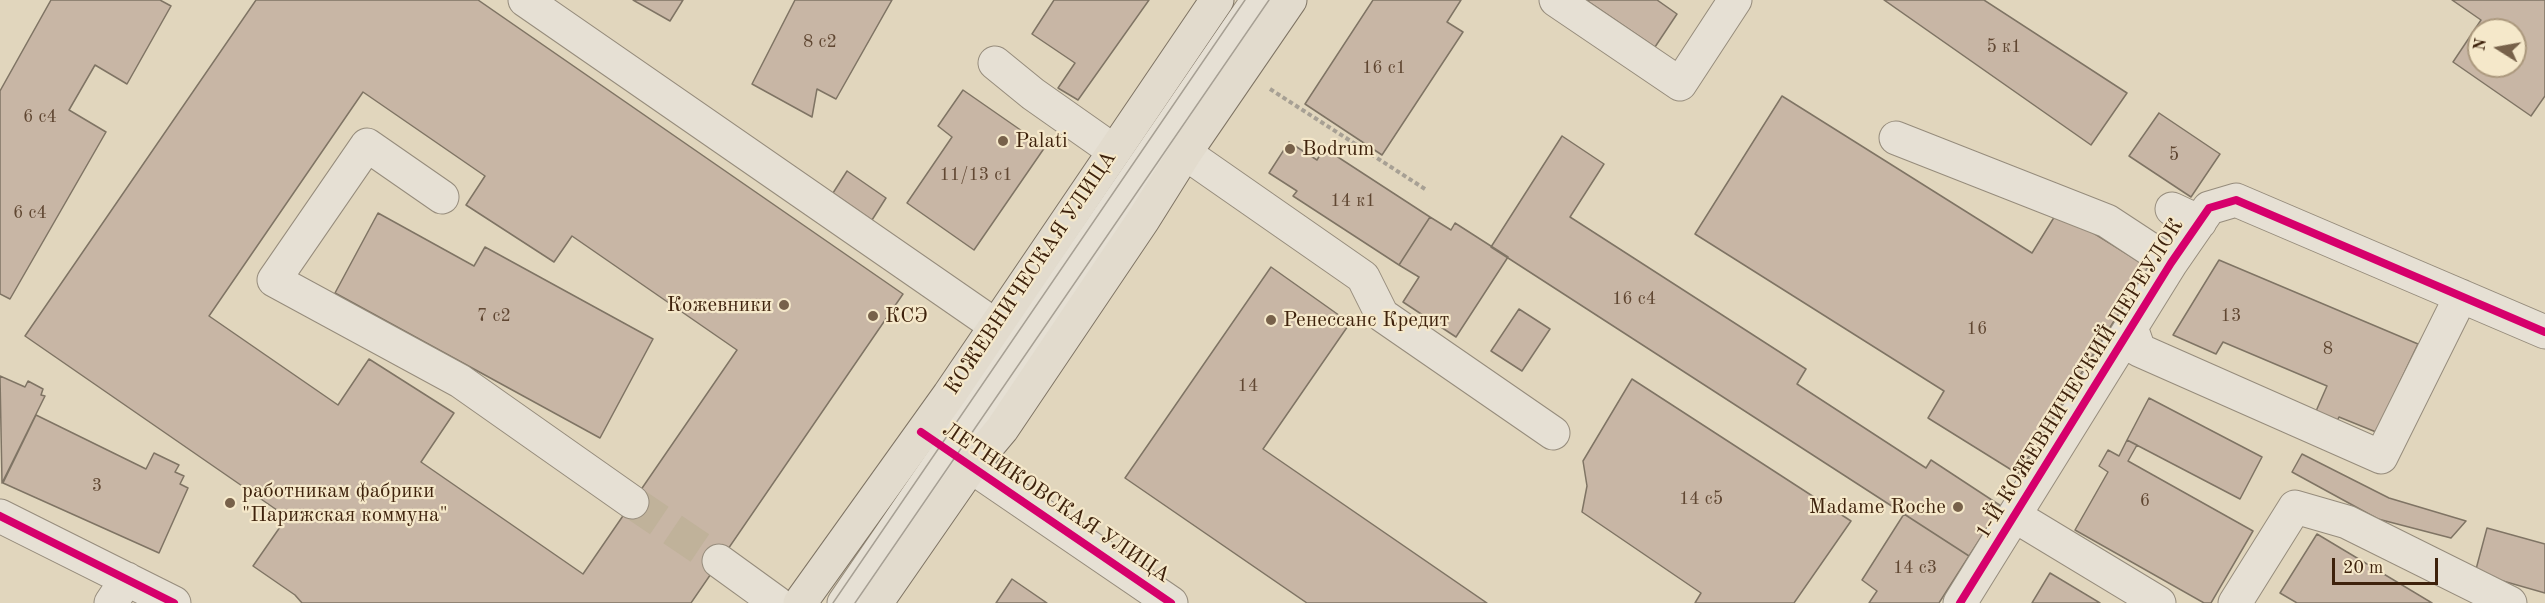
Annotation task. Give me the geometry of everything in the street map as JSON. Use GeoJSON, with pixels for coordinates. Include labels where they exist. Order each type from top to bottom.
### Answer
{"type":"FeatureCollection","features":[{"type":"Feature","properties":{"kind":"main road","name":"КОЖЕВНИЧЕСКАЯ УЛИЦА"},"geometry":{"type":"LineString","coordinates":[[800,603],[996,326],[1217,0]]}},
{"type":"Feature","properties":{"kind":"main road"},"geometry":{"type":"LineString","coordinates":[[876,603],[960,459],[1008,420],[1143,220],[1185,153],[1290,0]]}},
{"type":"Feature","properties":{"kind":"street"},"geometry":{"type":"LineString","coordinates":[[525,0],[996,326]]}},
{"type":"Feature","properties":{"kind":"street"},"geometry":{"type":"LineString","coordinates":[[844,603],[960,459],[1258,0]]}},
{"type":"Feature","properties":{"kind":"street"},"geometry":{"type":"LineString","coordinates":[[1556,0],[1680,84],[1735,0]]}},
{"type":"Feature","properties":{"kind":"street"},"geometry":{"type":"LineString","coordinates":[[995,63],[1033,94],[1114,151]]}},
{"type":"Feature","properties":{"kind":"street"},"geometry":{"type":"LineString","coordinates":[[1896,138],[2107,221],[2171,263]]}},
{"type":"Feature","properties":{"kind":"street"},"geometry":{"type":"LineString","coordinates":[[442,197],[367,145],[274,280],[460,381],[632,502]]}},
{"type":"Feature","properties":{"kind":"street"},"geometry":{"type":"LineString","coordinates":[[1185,153],[1364,277],[1382,315],[1553,433]]}},
{"type":"Feature","properties":{"kind":"street","name":"1-Й КОЖЕВНИЧЕСКИЙ ПЕРЕУЛОК"},"geometry":{"type":"LineString","coordinates":[[1960,603],[2132,330],[2171,263],[2186,215],[2236,200],[2545,332]]}},
{"type":"Feature","properties":{"kind":"street"},"geometry":{"type":"LineString","coordinates":[[2132,330],[2139,350],[2381,457],[2461,296]]}},
{"type":"Feature","properties":{"kind":"street","name":"ЛЕТНИКОВСКАЯ УЛИЦА"},"geometry":{"type":"LineString","coordinates":[[921,432],[1171,603]]}},
{"type":"Feature","properties":{"kind":"street"},"geometry":{"type":"LineString","coordinates":[[2235,603],[2295,507],[2348,522],[2510,603]]}},
{"type":"Feature","properties":{"kind":"street"},"geometry":{"type":"LineString","coordinates":[[0,516],[119,591],[174,603]]}},
{"type":"Feature","properties":{"kind":"street"},"geometry":{"type":"LineString","coordinates":[[2015,516],[2159,603]]}},
{"type":"Feature","properties":{"kind":"street"},"geometry":{"type":"LineString","coordinates":[[719,561],[777,603]]}},
{"type":"Feature","properties":{"kind":"path"},"geometry":{"type":"LineString","coordinates":[[1264,85],[1425,189]]}},
{"type":"Feature","properties":{"kind":"building"},"geometry":{"type":"Polygon","coordinates":[[[51,0],[160,0],[171,6],[127,84],[95,65],[69,110],[106,132],[10,299],[0,294],[0,91],[51,0]]]}},
{"type":"Feature","properties":{"kind":"building","name":"Кожевники"},"geometry":{"type":"Polygon","coordinates":[[[256,0],[478,0],[903,294],[691,603],[302,603],[295,595],[253,566],[287,517],[25,336],[256,0]],[[363,92],[209,316],[338,405],[369,359],[454,413],[421,462],[583,574],[737,350],[572,236],[554,262],[466,205],[485,176],[363,92]]]}},
{"type":"Feature","properties":{"kind":"building"},"geometry":{"type":"Polygon","coordinates":[[[633,0],[683,0],[670,21],[633,0]]]}},
{"type":"Feature","properties":{"kind":"building"},"geometry":{"type":"Polygon","coordinates":[[[795,0],[892,0],[836,99],[817,89],[812,117],[752,84],[795,0]]]}},
{"type":"Feature","properties":{"kind":"building"},"geometry":{"type":"Polygon","coordinates":[[[1054,0],[1149,0],[1078,100],[1058,88],[1075,63],[1032,34],[1054,0]]]}},
{"type":"Feature","properties":{"kind":"building"},"geometry":{"type":"Polygon","coordinates":[[[1373,0],[1461,0],[1447,22],[1463,32],[1382,155],[1305,104],[1373,0]]]}},
{"type":"Feature","properties":{"kind":"building"},"geometry":{"type":"Polygon","coordinates":[[[1586,0],[1657,0],[1677,14],[1655,47],[1586,0]]]}},
{"type":"Feature","properties":{"kind":"building"},"geometry":{"type":"Polygon","coordinates":[[[1884,0],[1984,0],[2127,93],[2091,145],[1884,0]]]}},
{"type":"Feature","properties":{"kind":"building"},"geometry":{"type":"Polygon","coordinates":[[[2452,0],[2545,0],[2545,96],[2531,116],[2476,78],[2527,78],[2527,18],[2478,18],[2452,0]]]}},
{"type":"Feature","properties":{"kind":"building"},"geometry":{"type":"Polygon","coordinates":[[[2467,41],[2467,72],[2453,62],[2467,41]]]}},
{"type":"Feature","properties":{"kind":"building"},"geometry":{"type":"Polygon","coordinates":[[[963,90],[1045,147],[974,250],[907,203],[952,137],[938,126],[963,90]]]}},
{"type":"Feature","properties":{"kind":"building"},"geometry":{"type":"Polygon","coordinates":[[[1782,96],[2032,253],[2058,211],[2148,267],[2018,474],[1928,418],[1944,391],[1695,234],[1782,96]]]}},
{"type":"Feature","properties":{"kind":"building"},"geometry":{"type":"Polygon","coordinates":[[[2159,113],[2220,154],[2191,197],[2129,156],[2159,113]]]}},
{"type":"Feature","properties":{"kind":"building"},"geometry":{"type":"Polygon","coordinates":[[[1562,136],[1604,164],[1570,217],[1806,369],[1797,384],[1926,468],[1931,460],[2001,506],[1969,556],[1491,247],[1562,136]]]}},
{"type":"Feature","properties":{"kind":"building"},"geometry":{"type":"Polygon","coordinates":[[[1289,142],[1317,160],[1324,148],[1430,217],[1399,265],[1293,196],[1297,191],[1269,173],[1289,142]]]}},
{"type":"Feature","properties":{"kind":"building"},"geometry":{"type":"Polygon","coordinates":[[[847,171],[886,198],[872,220],[833,193],[847,171]]]}},
{"type":"Feature","properties":{"kind":"building"},"geometry":{"type":"Polygon","coordinates":[[[378,213],[474,266],[485,247],[653,339],[600,438],[335,293],[378,213]]]}},
{"type":"Feature","properties":{"kind":"building"},"geometry":{"type":"Polygon","coordinates":[[[1430,217],[1451,230],[1455,223],[1508,257],[1456,337],[1403,302],[1419,277],[1399,265],[1430,217]]]}},
{"type":"Feature","properties":{"kind":"building"},"geometry":{"type":"Polygon","coordinates":[[[2219,260],[2418,344],[2376,432],[2339,417],[2334,427],[2313,418],[2327,386],[2223,342],[2216,354],[2173,335],[2219,260]]]}},
{"type":"Feature","properties":{"kind":"building"},"geometry":{"type":"Polygon","coordinates":[[[1271,267],[1350,323],[1263,449],[1487,603],[1307,603],[1125,478],[1271,267]]]}},
{"type":"Feature","properties":{"kind":"building"},"geometry":{"type":"Polygon","coordinates":[[[1519,309],[1550,329],[1522,371],[1491,351],[1519,309]]]}},
{"type":"Feature","properties":{"kind":"building"},"geometry":{"type":"Polygon","coordinates":[[[0,376],[25,387],[28,381],[43,389],[41,395],[45,396],[2,483],[0,376]]]}},
{"type":"Feature","properties":{"kind":"building"},"geometry":{"type":"Polygon","coordinates":[[[1632,379],[1851,521],[1794,603],[1695,603],[1701,593],[1582,512],[1587,486],[1583,461],[1632,379]]]}},
{"type":"Feature","properties":{"kind":"building"},"geometry":{"type":"Polygon","coordinates":[[[2149,398],[2262,457],[2240,499],[2127,440],[2149,398]]]}},
{"type":"Feature","properties":{"kind":"building"},"geometry":{"type":"Polygon","coordinates":[[[36,415],[146,469],[154,453],[179,465],[175,472],[184,476],[180,484],[188,488],[159,553],[3,483],[36,415]]]}},
{"type":"Feature","properties":{"kind":"building"},"geometry":{"type":"Polygon","coordinates":[[[2127,440],[2137,445],[2128,461],[2253,531],[2211,603],[2204,603],[2075,530],[2108,472],[2099,466],[2108,450],[2119,456],[2127,440]]]}},
{"type":"Feature","properties":{"kind":"building"},"geometry":{"type":"Polygon","coordinates":[[[2302,454],[2389,498],[2466,521],[2451,538],[2378,519],[2292,472],[2302,454]]]}},
{"type":"Feature","properties":{"kind":"building"},"geometry":{"type":"Polygon","coordinates":[[[1904,514],[1969,556],[1939,603],[1869,603],[1877,591],[1862,580],[1904,514]]]}},
{"type":"Feature","properties":{"kind":"building"},"geometry":{"type":"Polygon","coordinates":[[[2487,528],[2545,544],[2545,593],[2475,573],[2487,528]]]}},
{"type":"Feature","properties":{"kind":"building"},"geometry":{"type":"Polygon","coordinates":[[[2317,534],[2432,603],[2297,603],[2280,593],[2317,534]]]}},
{"type":"Feature","properties":{"kind":"building"},"geometry":{"type":"Polygon","coordinates":[[[2050,573],[2100,603],[2032,603],[2050,573]]]}},
{"type":"Feature","properties":{"kind":"building"},"geometry":{"type":"Polygon","coordinates":[[[1012,579],[1047,603],[996,603],[1012,579]]]}},
{"type":"Feature","properties":{"kind":"tunnel"},"geometry":{"type":"LineString","coordinates":[[632,502],[719,561]]}},
{"type":"Feature","properties":{"kind":"tram line"},"geometry":{"type":"LineString","coordinates":[[833,603],[1245,0]]}},
{"type":"Feature","properties":{"kind":"tram line"},"geometry":{"type":"LineString","coordinates":[[855,603],[1269,0]]}},
{"type":"Feature","properties":{"kind":"cycle path"},"geometry":{"type":"LineString","coordinates":[[1960,603],[2171,263],[2209,208],[2236,200],[2545,332]]}},
{"type":"Feature","properties":{"kind":"cycle path"},"geometry":{"type":"LineString","coordinates":[[921,432],[1171,603]]}},
{"type":"Feature","properties":{"kind":"cycle path"},"geometry":{"type":"LineString","coordinates":[[0,516],[174,603]]}},
{"type":"Feature","properties":{"kind":"place","name":"Palati"},"geometry":{"type":"Point","coordinates":[1003,141]}},
{"type":"Feature","properties":{"kind":"place","name":"Bodrum"},"geometry":{"type":"Point","coordinates":[1290,149]}},
{"type":"Feature","properties":{"kind":"place","name":"Кожевники"},"geometry":{"type":"Point","coordinates":[784,305]}},
{"type":"Feature","properties":{"kind":"place","name":"КСЭ"},"geometry":{"type":"Point","coordinates":[873,316]}},
{"type":"Feature","properties":{"kind":"place","name":"Ренессанс Кредит"},"geometry":{"type":"Point","coordinates":[1271,320]}},
{"type":"Feature","properties":{"kind":"place","name":"работникам фабрики \"Парижская коммуна\""},"geometry":{"type":"Point","coordinates":[230,503]}},
{"type":"Feature","properties":{"kind":"place","name":"Madame Roche"},"geometry":{"type":"Point","coordinates":[1958,507]}}]}
